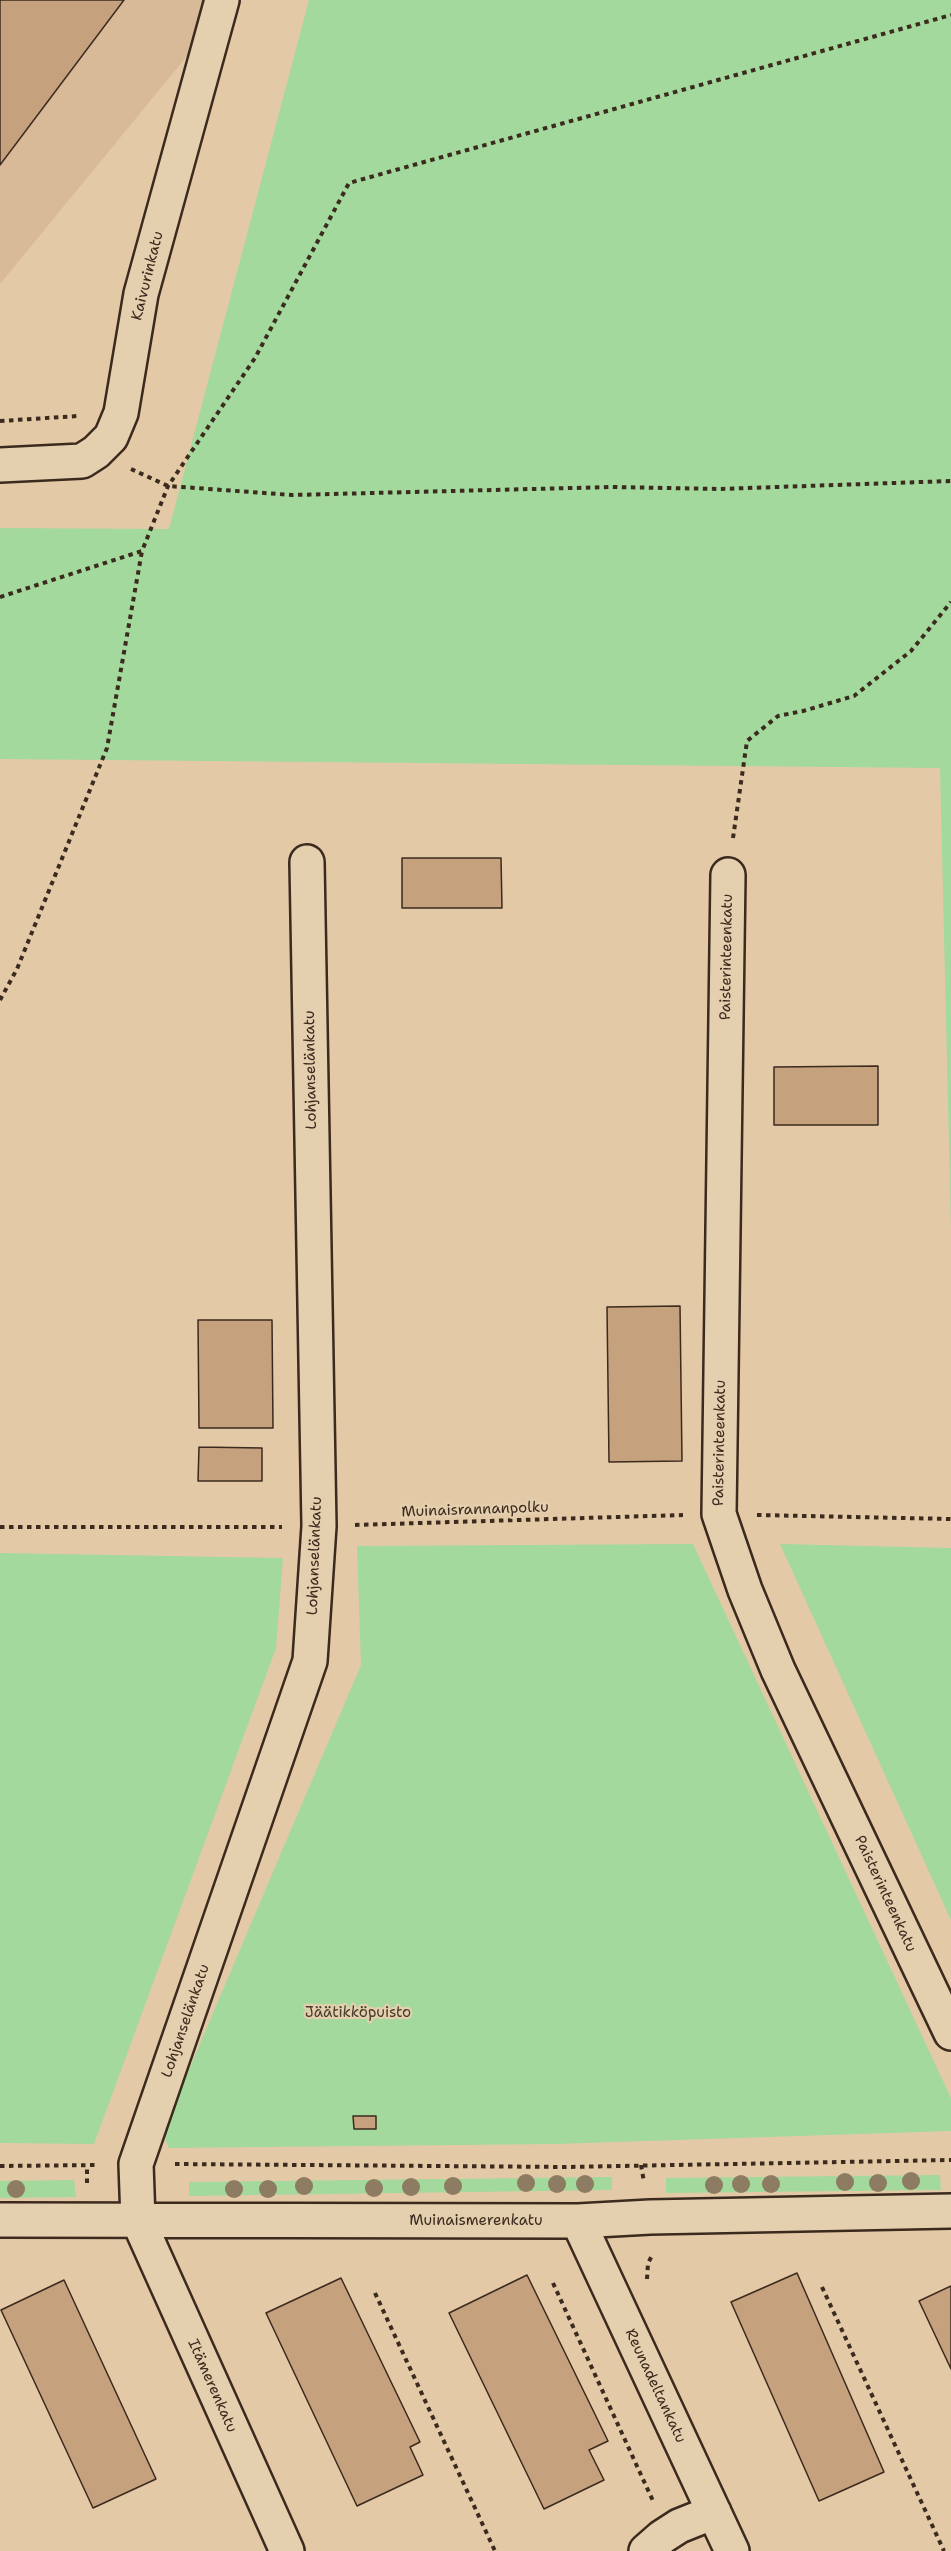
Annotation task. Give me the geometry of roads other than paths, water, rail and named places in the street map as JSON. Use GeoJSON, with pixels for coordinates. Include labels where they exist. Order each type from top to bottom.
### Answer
{"type":"FeatureCollection","features":[{"type":"Feature","properties":{"kind":"street","name":"Kaivurinkatu"},"geometry":{"type":"LineString","coordinates":[[0,465],[82,461],[96,452],[111,437],[121,413],[141,294],[222,0]]}},
{"type":"Feature","properties":{"kind":"street","name":"Lohjanselänkatu"},"geometry":{"type":"LineString","coordinates":[[138,2220],[136,2164],[310,1661],[319,1526],[307,862]]}},
{"type":"Feature","properties":{"kind":"street","name":"Paisterinteenkatu"},"geometry":{"type":"LineString","coordinates":[[728,875],[720,1514],[745,1590],[778,1670],[951,2033]]}},
{"type":"Feature","properties":{"kind":"street","name":"Muinaismerenkatu"},"geometry":{"type":"LineString","coordinates":[[0,2220],[578,2221],[650,2217],[951,2211]]}},
{"type":"Feature","properties":{"kind":"street","name":"Itämerenkatu"},"geometry":{"type":"LineString","coordinates":[[138,2220],[287,2551]]}},
{"type":"Feature","properties":{"kind":"street","name":"Reunadeltankatu"},"geometry":{"type":"LineString","coordinates":[[578,2221],[732,2551]]}},
{"type":"Feature","properties":{"kind":"street"},"geometry":{"type":"LineString","coordinates":[[657,2542],[679,2526],[714,2512]]}},
{"type":"Feature","properties":{"kind":"park label","name":"Jäätikköpuisto"},"geometry":{"type":"Point","coordinates":[358,2013]}}]}
